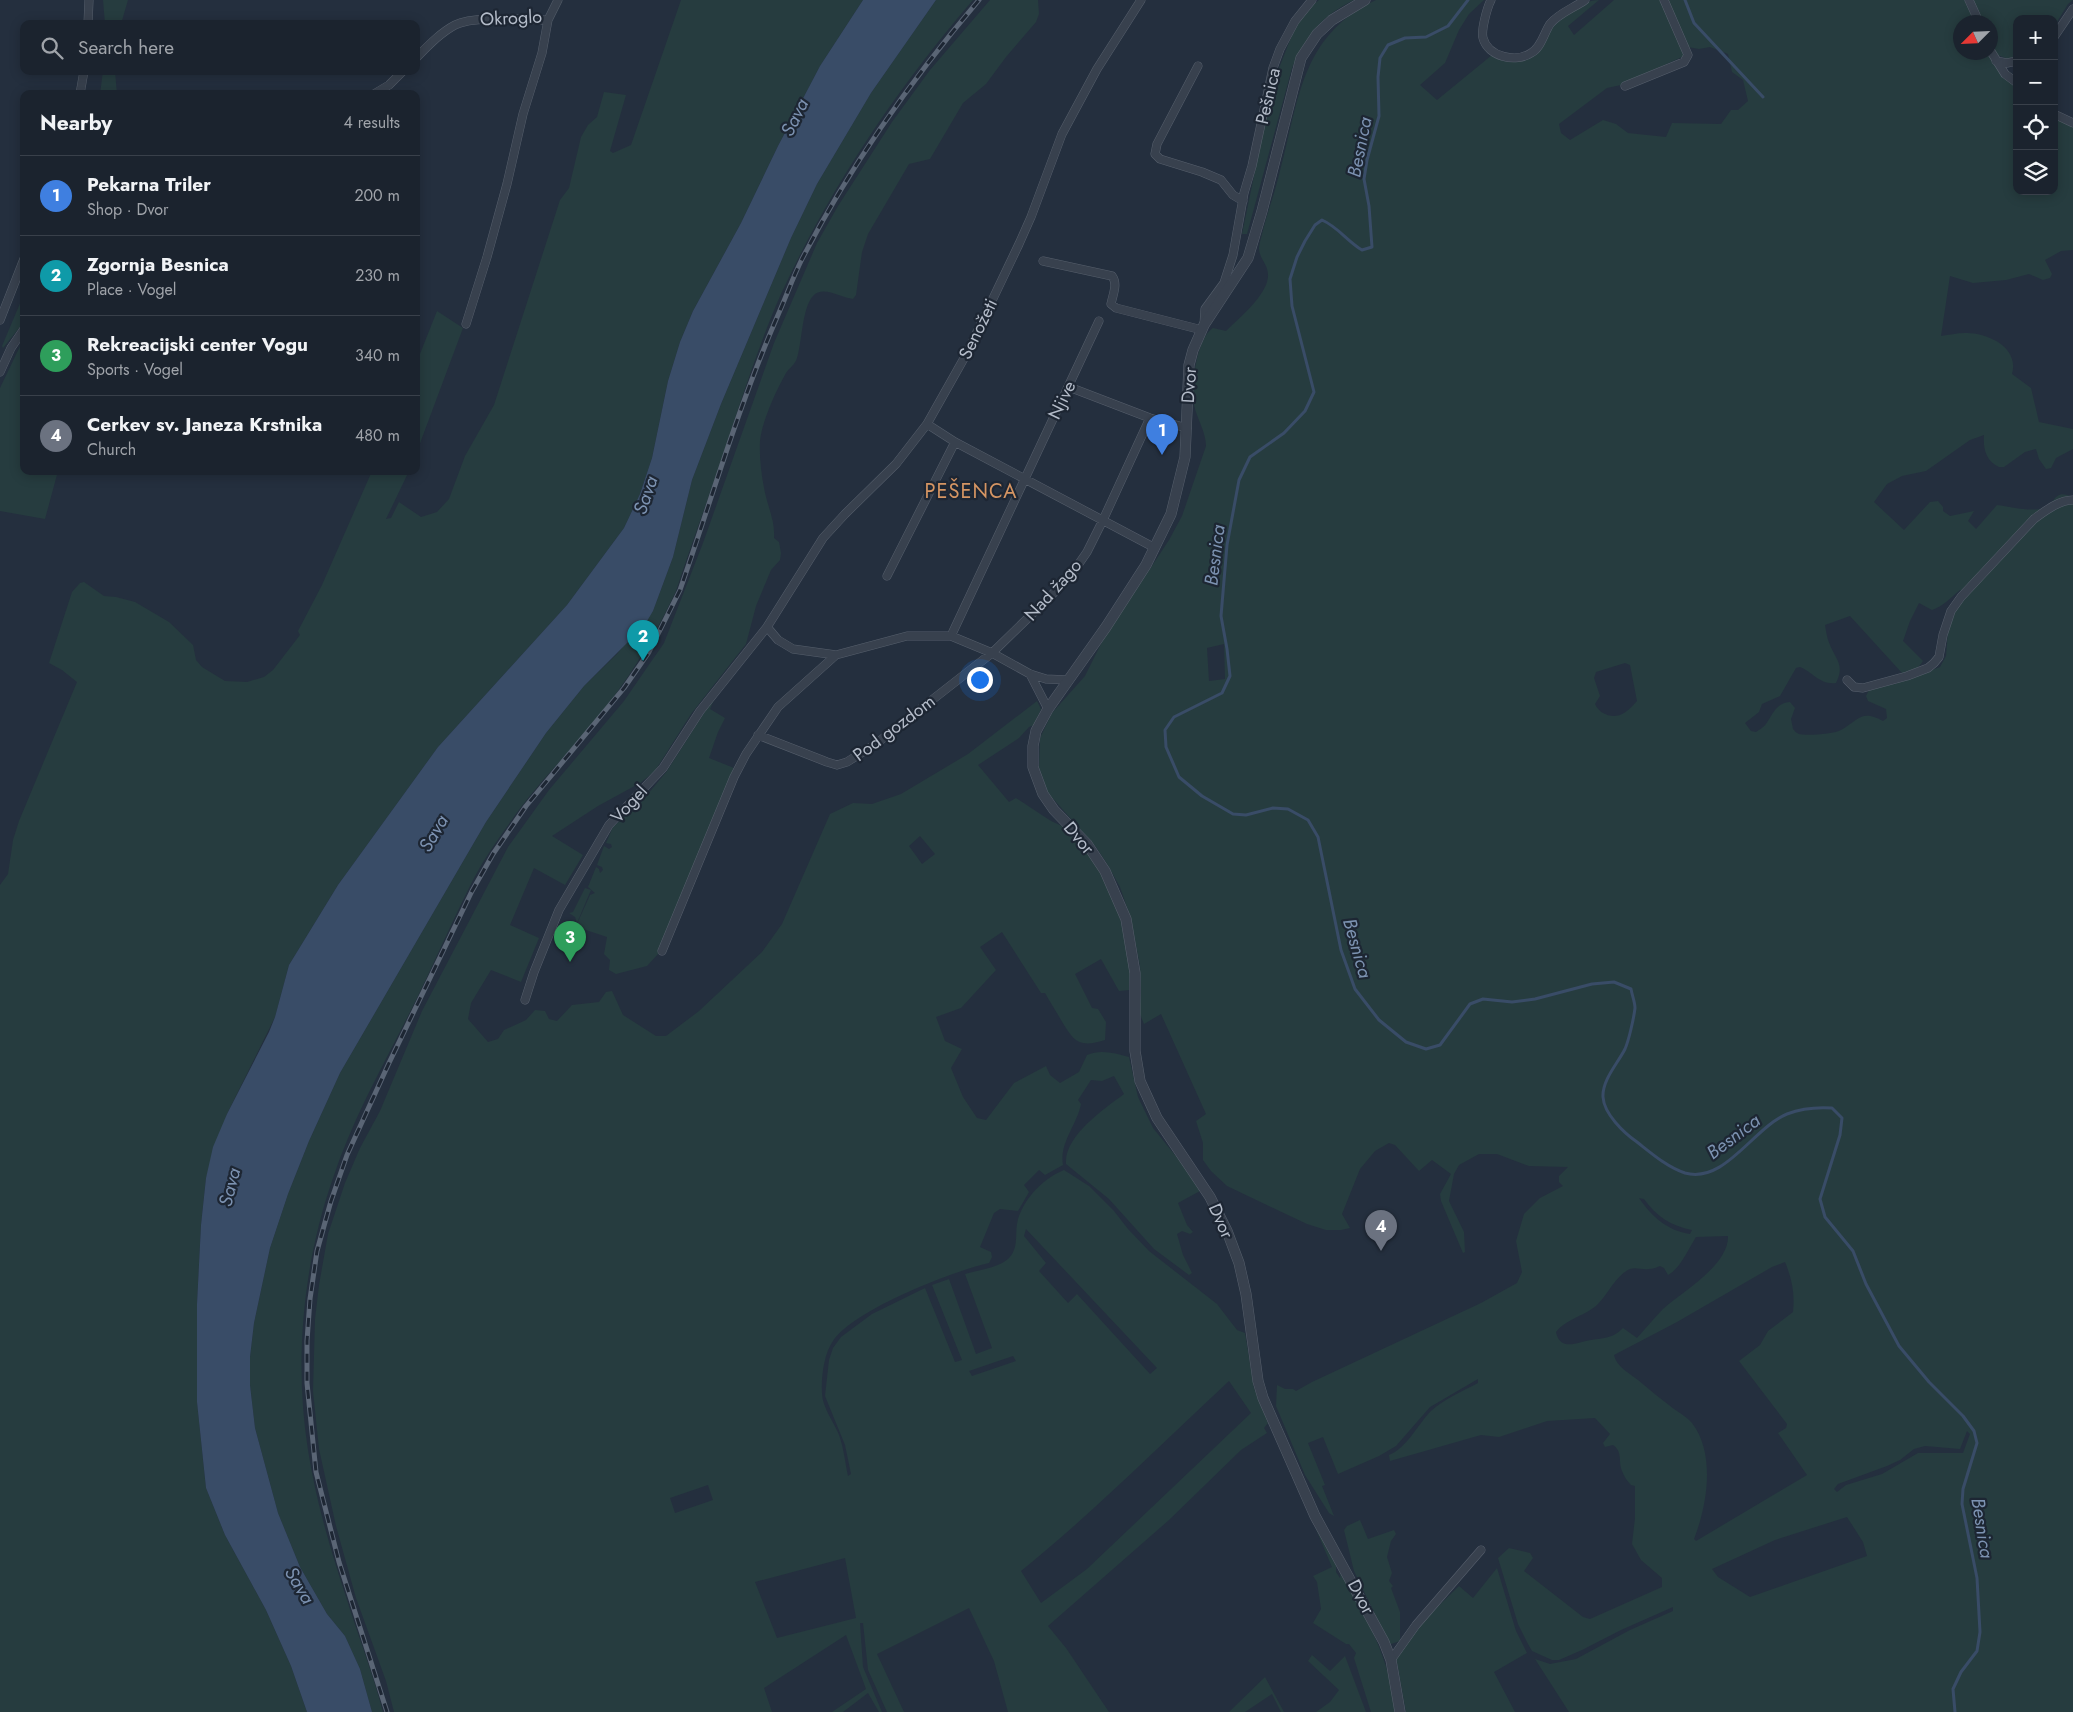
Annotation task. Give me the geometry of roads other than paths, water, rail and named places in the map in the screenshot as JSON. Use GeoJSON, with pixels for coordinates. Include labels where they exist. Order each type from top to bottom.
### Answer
{"type":"FeatureCollection","features":[{"type":"Feature","properties":{"kind":"street"},"geometry":{"type":"LineString","coordinates":[[88,20],[89,0]]}},
{"type":"Feature","properties":{"kind":"street","name":"Okroglo"},"geometry":{"type":"LineString","coordinates":[[420,54],[439,36],[456,25],[480,20],[548,20],[558,0]]}},
{"type":"Feature","properties":{"kind":"street","name":"Senožeti"},"geometry":{"type":"LineString","coordinates":[[767,627],[823,538],[896,464],[927,424],[967,353],[1019,244],[1062,134],[1097,68],[1141,0]]}},
{"type":"Feature","properties":{"kind":"street","name":"Pešnica"},"geometry":{"type":"LineString","coordinates":[[1203,328],[1205,309],[1224,283],[1228,274],[1273,68],[1280,49],[1295,21],[1312,0]]}},
{"type":"Feature","properties":{"kind":"street","name":"Dvor"},"geometry":{"type":"LineString","coordinates":[[1365,0],[1345,10],[1327,24],[1317,34],[1301,58],[1264,204],[1248,258],[1203,328],[1193,350],[1189,365],[1185,458],[1174,504],[1146,565],[1048,709],[1036,731],[1033,746],[1033,767],[1043,794],[1054,810],[1087,844],[1105,871],[1126,918],[1135,972],[1135,1052],[1140,1081],[1157,1118],[1201,1182],[1227,1231],[1239,1263],[1246,1294],[1258,1381],[1264,1398],[1315,1516],[1370,1614],[1391,1660],[1400,1712]]}},
{"type":"Feature","properties":{"kind":"street"},"geometry":{"type":"LineString","coordinates":[[1491,0],[1482,35],[1490,50],[1513,58],[1520,58],[1533,53],[1550,24],[1585,0]]}},
{"type":"Feature","properties":{"kind":"street"},"geometry":{"type":"LineString","coordinates":[[1624,86],[1684,62],[1688,55],[1664,0]]}},
{"type":"Feature","properties":{"kind":"street"},"geometry":{"type":"LineString","coordinates":[[1969,0],[1976,15]]}},
{"type":"Feature","properties":{"kind":"street"},"geometry":{"type":"LineString","coordinates":[[2058,31],[2073,9]]}},
{"type":"Feature","properties":{"kind":"street"},"geometry":{"type":"LineString","coordinates":[[466,324],[507,184],[523,114],[542,53],[548,20]]}},
{"type":"Feature","properties":{"kind":"street"},"geometry":{"type":"LineString","coordinates":[[1996,61],[2013,62]]}},
{"type":"Feature","properties":{"kind":"street"},"geometry":{"type":"LineString","coordinates":[[1996,61],[2005,74],[2013,80]]}},
{"type":"Feature","properties":{"kind":"street"},"geometry":{"type":"LineString","coordinates":[[1198,66],[1157,144],[1155,154],[1160,158],[1221,180],[1233,195],[1243,201]]}},
{"type":"Feature","properties":{"kind":"street"},"geometry":{"type":"LineString","coordinates":[[81,90],[83,75]]}},
{"type":"Feature","properties":{"kind":"street"},"geometry":{"type":"LineString","coordinates":[[380,90],[399,75]]}},
{"type":"Feature","properties":{"kind":"street"},"geometry":{"type":"LineString","coordinates":[[2058,116],[2073,122]]}},
{"type":"Feature","properties":{"kind":"street"},"geometry":{"type":"LineString","coordinates":[[1043,261],[1112,276],[1116,286],[1111,304],[1116,308],[1203,328]]}},
{"type":"Feature","properties":{"kind":"street"},"geometry":{"type":"LineString","coordinates":[[0,320],[20,269]]}},
{"type":"Feature","properties":{"kind":"street","name":"Njive"},"geometry":{"type":"LineString","coordinates":[[951,636],[1099,321]]}},
{"type":"Feature","properties":{"kind":"street"},"geometry":{"type":"LineString","coordinates":[[0,372],[20,336]]}},
{"type":"Feature","properties":{"kind":"street"},"geometry":{"type":"LineString","coordinates":[[1069,387],[1150,418],[1187,428]]}},
{"type":"Feature","properties":{"kind":"street","name":"Nad žago"},"geometry":{"type":"LineString","coordinates":[[992,653],[1069,578],[1087,552],[1150,418]]}},
{"type":"Feature","properties":{"kind":"street"},"geometry":{"type":"LineString","coordinates":[[927,424],[955,442],[1155,548]]}},
{"type":"Feature","properties":{"kind":"street"},"geometry":{"type":"LineString","coordinates":[[887,576],[955,442]]}},
{"type":"Feature","properties":{"kind":"street"},"geometry":{"type":"LineString","coordinates":[[1847,680],[1854,687],[1863,688],[1928,668],[1939,657],[1943,635],[1951,611],[1961,597],[2034,519],[2054,506],[2067,500],[2073,500]]}},
{"type":"Feature","properties":{"kind":"street"},"geometry":{"type":"LineString","coordinates":[[767,627],[778,640],[793,648],[836,655],[907,636],[951,636],[992,653],[1030,674],[1046,679],[1068,680]]}},
{"type":"Feature","properties":{"kind":"street","name":"Vogel"},"geometry":{"type":"LineString","coordinates":[[525,1000],[559,910],[598,841],[609,825],[662,768],[700,711],[767,627]]}},
{"type":"Feature","properties":{"kind":"street","name":"Pod gozdom"},"geometry":{"type":"LineString","coordinates":[[758,735],[827,762],[837,765],[847,762],[877,743],[992,653]]}},
{"type":"Feature","properties":{"kind":"street"},"geometry":{"type":"LineString","coordinates":[[662,951],[734,777],[758,735],[772,715],[792,693],[836,655]]}},
{"type":"Feature","properties":{"kind":"street"},"geometry":{"type":"LineString","coordinates":[[1030,674],[1048,709]]}},
{"type":"Feature","properties":{"kind":"street"},"geometry":{"type":"LineString","coordinates":[[1391,1660],[1416,1625],[1481,1550]]}},
{"type":"Feature","properties":{"kind":"water","name":"Sava"},"geometry":{"type":"Polygon","coordinates":[[[863,0],[936,0],[871,93],[817,184],[791,238],[721,404],[692,480],[673,557],[653,611],[644,626],[584,686],[546,733],[486,822],[340,1073],[309,1141],[288,1194],[270,1248],[254,1323],[250,1357],[250,1385],[255,1428],[278,1513],[300,1567],[327,1614],[345,1636],[360,1669],[372,1712],[307,1712],[291,1666],[266,1610],[225,1535],[206,1488],[197,1402],[197,1304],[201,1225],[206,1178],[213,1147],[227,1114],[269,1032],[289,965],[338,885],[438,747],[567,605],[624,528],[640,494],[652,458],[668,381],[680,342],[693,311],[741,223],[778,146],[820,66],[863,0]]]}},
{"type":"Feature","properties":{"kind":"waterway","name":"Besnica"},"geometry":{"type":"LineString","coordinates":[[1468,0],[1448,26],[1426,37],[1405,38],[1388,45],[1380,58],[1378,77],[1379,116],[1364,179],[1369,206],[1372,247],[1362,250],[1333,226],[1322,220],[1315,225],[1297,257],[1290,279],[1292,306],[1314,392],[1305,411],[1284,433],[1250,457],[1239,480],[1227,545],[1221,616],[1230,676],[1222,693],[1174,717],[1165,730],[1166,747],[1179,777],[1202,796],[1233,814],[1246,815],[1273,808],[1288,809],[1308,820],[1318,837],[1341,950],[1355,989],[1379,1020],[1406,1042],[1426,1049],[1440,1045],[1470,1004],[1483,999],[1512,1002],[1535,999],[1592,984],[1614,982],[1631,989],[1635,1008],[1625,1049],[1605,1084],[1603,1091],[1604,1103],[1611,1116],[1621,1128],[1666,1163],[1685,1173],[1699,1174],[1713,1170],[1726,1163],[1774,1121],[1787,1114],[1809,1109],[1832,1108],[1842,1118],[1840,1135],[1820,1199],[1825,1217],[1853,1251],[1866,1284],[1899,1346],[1929,1382],[1963,1416],[1974,1431],[1977,1443],[1963,1489],[1962,1504],[1977,1578],[1980,1632],[1977,1651],[1961,1672],[1953,1689],[1955,1712]]}},
{"type":"Feature","properties":{"kind":"waterway"},"geometry":{"type":"LineString","coordinates":[[1685,0],[1694,23],[1763,97]]}},
{"type":"Feature","properties":{"kind":"railway"},"geometry":{"type":"LineString","coordinates":[[387,1712],[339,1562],[316,1472],[307,1383],[307,1341],[310,1299],[317,1251],[331,1201],[347,1155],[389,1063],[472,891],[493,854],[526,806],[624,688],[649,652],[680,590],[738,417],[764,349],[799,266],[821,224],[861,157],[883,125],[929,61],[979,0]]}},
{"type":"Feature","properties":{"kind":"place","name":"Pekarna Triler"},"geometry":{"type":"Point","coordinates":[1162,455]}},
{"type":"Feature","properties":{"kind":"place","name":"Zgornja Besnica"},"geometry":{"type":"Point","coordinates":[643,661]}},
{"type":"Feature","properties":{"kind":"place","name":"Rekreacijski center Vogu"},"geometry":{"type":"Point","coordinates":[570,962]}},
{"type":"Feature","properties":{"kind":"place","name":"Cerkev sv. Janeza Krstnika"},"geometry":{"type":"Point","coordinates":[1381,1251]}},
{"type":"Feature","properties":{"kind":"district","name":"PEŠENCA"},"geometry":{"type":"Point","coordinates":[971,491]}}]}
